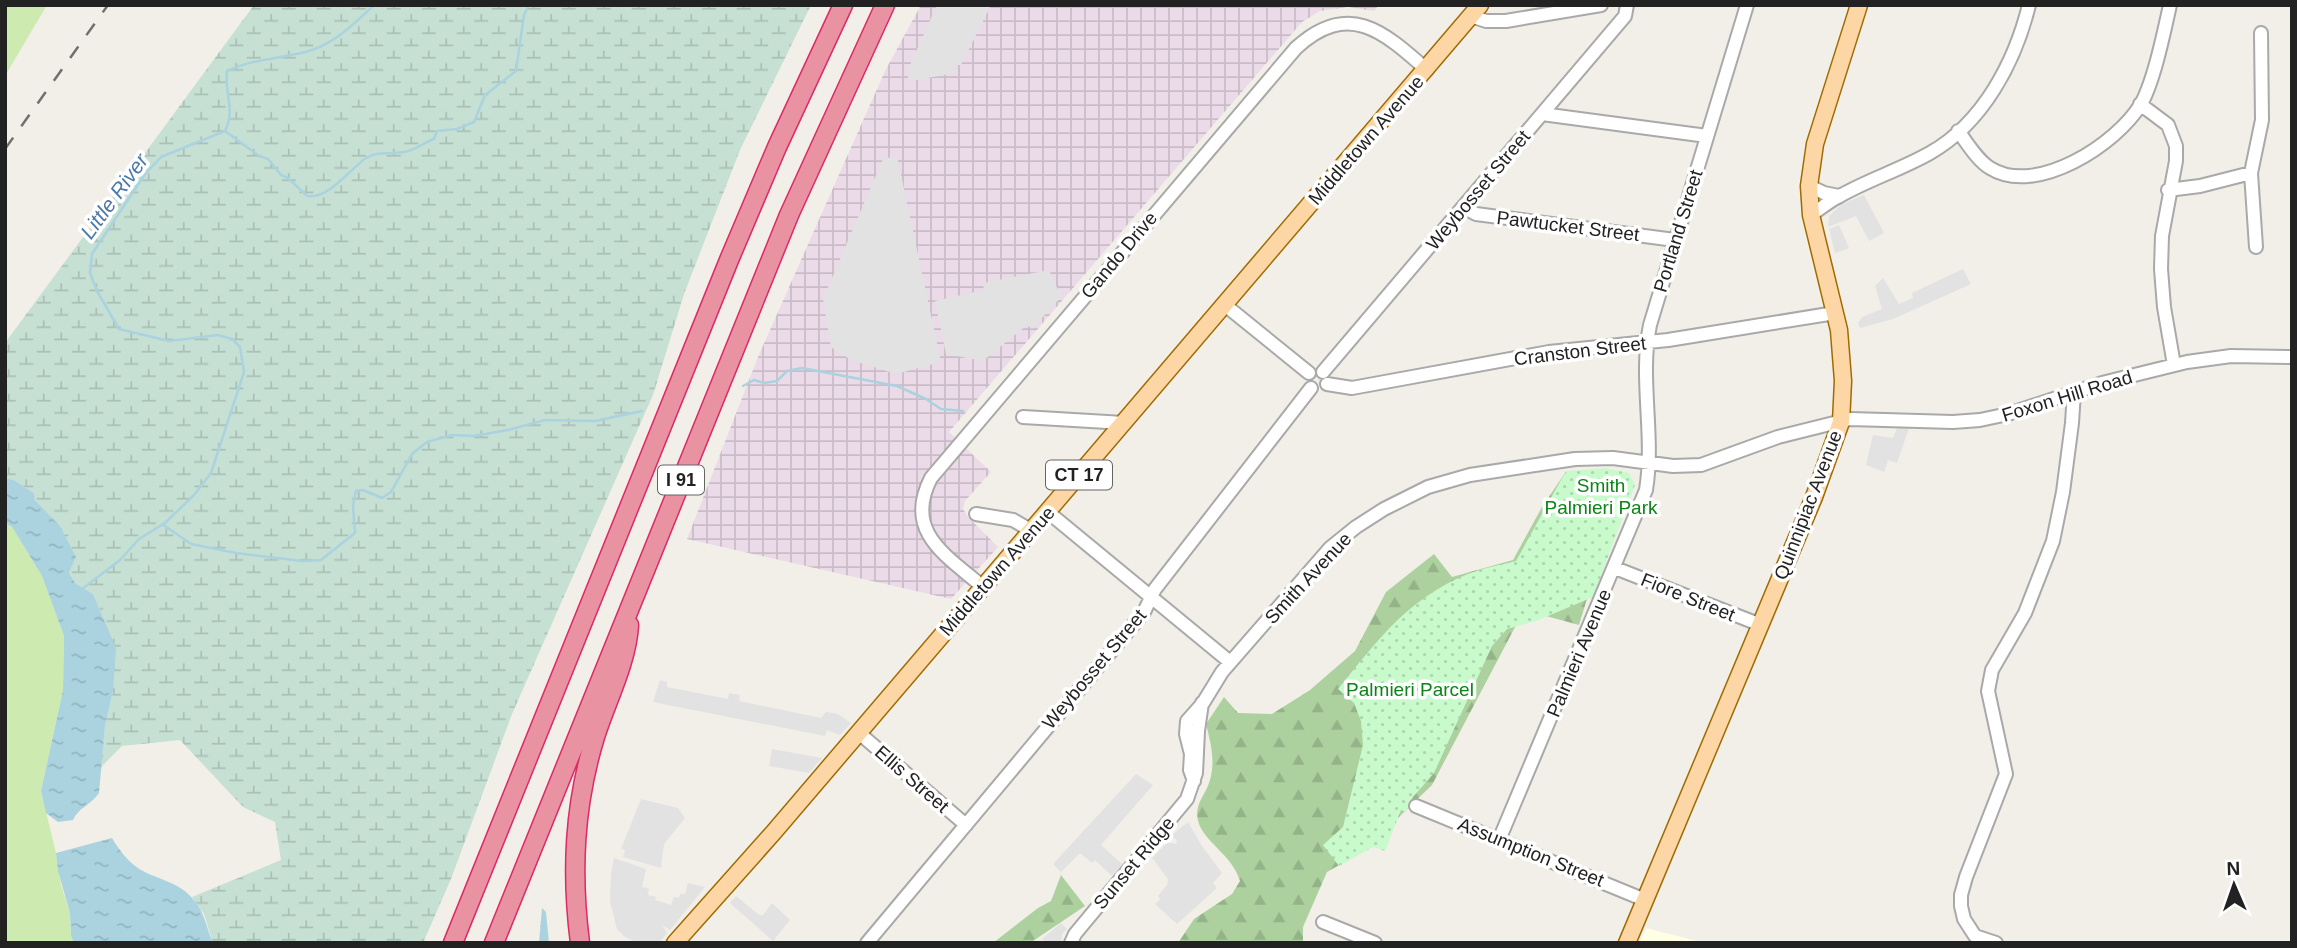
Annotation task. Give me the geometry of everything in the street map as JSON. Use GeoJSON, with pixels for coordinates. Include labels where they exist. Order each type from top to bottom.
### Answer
{"type":"FeatureCollection","features":[{"type":"Feature","properties":{"kind":"highway","name":"I 91"},"geometry":{"type":"LineString","coordinates":[[453,943],[734,249],[777,147],[843,5]]}},
{"type":"Feature","properties":{"kind":"highway","name":"I 91"},"geometry":{"type":"LineString","coordinates":[[494,943],[784,227],[885,5]]}},
{"type":"Feature","properties":{"kind":"highway"},"geometry":{"type":"LineString","coordinates":[[580,943],[573,873],[577,814],[594,738],[626,646],[628,609]]}},
{"type":"Feature","properties":{"kind":"main road","name":"Quinnipiac Avenue"},"geometry":{"type":"LineString","coordinates":[[1627,943],[1761,625],[1841,422],[1842,357],[1835,313],[1811,215],[1809,186],[1815,145],[1858,5]]}},
{"type":"Feature","properties":{"kind":"main road","name":"Middletown Avenue"},"geometry":{"type":"LineString","coordinates":[[676,943],[1476,11]]}},
{"type":"Feature","properties":{"kind":"street"},"geometry":{"type":"LineString","coordinates":[[1476,11],[1486,21],[1506,21],[1601,5]]}},
{"type":"Feature","properties":{"kind":"street","name":"Weybosset Street"},"geometry":{"type":"LineString","coordinates":[[1325,378],[1463,207],[1625,16],[1627,5]]}},
{"type":"Feature","properties":{"kind":"street","name":"Portland Street"},"geometry":{"type":"LineString","coordinates":[[1648,463],[1647,342],[1675,240],[1747,5]]}},
{"type":"Feature","properties":{"kind":"street"},"geometry":{"type":"LineString","coordinates":[[1811,215],[1839,196],[1940,147],[1958,131],[1992,93],[2005,73],[2018,44],[2029,5]]}},
{"type":"Feature","properties":{"kind":"street"},"geometry":{"type":"LineString","coordinates":[[1958,131],[1988,167],[2008,176],[2033,177],[2088,155],[2116,134],[2140,104],[2170,5]]}},
{"type":"Feature","properties":{"kind":"street","name":"Gando Drive"},"geometry":{"type":"LineString","coordinates":[[983,587],[941,552],[926,532],[921,513],[925,488],[1270,78],[1315,30],[1338,21],[1350,20],[1376,27],[1427,70]]}},
{"type":"Feature","properties":{"kind":"street"},"geometry":{"type":"LineString","coordinates":[[2256,247],[2251,173],[2262,120],[2261,33]]}},
{"type":"Feature","properties":{"kind":"street"},"geometry":{"type":"LineString","coordinates":[[2140,104],[2168,125],[2176,146],[2176,161],[2168,190],[2162,236],[2161,269],[2164,307],[2174,365]]}},
{"type":"Feature","properties":{"kind":"street"},"geometry":{"type":"LineString","coordinates":[[1542,114],[1707,136]]}},
{"type":"Feature","properties":{"kind":"street"},"geometry":{"type":"LineString","coordinates":[[2168,190],[2200,187],[2251,173]]}},
{"type":"Feature","properties":{"kind":"street"},"geometry":{"type":"LineString","coordinates":[[1809,186],[1839,196]]}},
{"type":"Feature","properties":{"kind":"street","name":"Pawtucket Street"},"geometry":{"type":"LineString","coordinates":[[1463,207],[1476,214],[1675,240]]}},
{"type":"Feature","properties":{"kind":"street"},"geometry":{"type":"LineString","coordinates":[[1225,305],[1310,373]]}},
{"type":"Feature","properties":{"kind":"street","name":"Cranston Street"},"geometry":{"type":"LineString","coordinates":[[1325,378],[1352,388],[1549,352],[1647,342],[1835,313]]}},
{"type":"Feature","properties":{"kind":"street","name":"Foxon Hill Road"},"geometry":{"type":"LineString","coordinates":[[1841,422],[1860,418],[1933,422],[1980,420],[2174,365],[2231,356],[2292,357]]}},
{"type":"Feature","properties":{"kind":"street"},"geometry":{"type":"LineString","coordinates":[[1318,370],[1325,378],[1320,390],[1311,388],[1307,382],[1310,373],[1318,370]]}},
{"type":"Feature","properties":{"kind":"street","name":"Weybosset Street"},"geometry":{"type":"LineString","coordinates":[[867,943],[1144,612],[1150,597],[1311,388]]}},
{"type":"Feature","properties":{"kind":"street"},"geometry":{"type":"LineString","coordinates":[[1996,943],[1975,936],[1964,919],[1961,906],[1966,877],[2006,774],[1988,691],[1992,670],[2025,613],[2053,541],[2063,492],[2074,392]]}},
{"type":"Feature","properties":{"kind":"street"},"geometry":{"type":"LineString","coordinates":[[1024,417],[1124,423]]}},
{"type":"Feature","properties":{"kind":"street","name":"Smith Avenue"},"geometry":{"type":"LineString","coordinates":[[1230,662],[1330,548],[1356,527],[1411,494],[1470,475],[1554,461],[1603,457],[1648,463],[1700,465],[1778,438],[1841,422]]}},
{"type":"Feature","properties":{"kind":"street","name":"Palmieri Avenue"},"geometry":{"type":"LineString","coordinates":[[1499,840],[1646,490],[1648,463]]}},
{"type":"Feature","properties":{"kind":"street"},"geometry":{"type":"LineString","coordinates":[[1048,512],[1230,662]]}},
{"type":"Feature","properties":{"kind":"street"},"geometry":{"type":"LineString","coordinates":[[976,514],[1013,520],[1032,531]]}},
{"type":"Feature","properties":{"kind":"street","name":"Fiore Street"},"geometry":{"type":"LineString","coordinates":[[1615,568],[1761,625]]}},
{"type":"Feature","properties":{"kind":"street","name":"Sunset Ridge"},"geometry":{"type":"LineString","coordinates":[[1071,943],[1075,934],[1183,804],[1194,781],[1190,770],[1191,754],[1186,724],[1230,662]]}},
{"type":"Feature","properties":{"kind":"street","name":"Ellis Street"},"geometry":{"type":"LineString","coordinates":[[859,733],[966,825]]}},
{"type":"Feature","properties":{"kind":"street","name":"Assumption Street"},"geometry":{"type":"LineString","coordinates":[[1416,806],[1645,900]]}},
{"type":"Feature","properties":{"kind":"street"},"geometry":{"type":"LineString","coordinates":[[1323,922],[1375,943]]}},
{"type":"Feature","properties":{"kind":"shaded area"},"geometry":{"type":"Polygon","coordinates":[[[921,5],[1379,5],[1374,11],[1348,7],[1320,11],[1302,22],[949,432],[991,472],[965,501],[963,509],[998,547],[951,599],[687,539],[758,357],[885,71],[921,5]]]}},
{"type":"Feature","properties":{"kind":"shaded area"},"geometry":{"type":"Polygon","coordinates":[[[937,5],[991,5],[961,65],[955,65],[955,73],[911,81],[908,78],[909,67],[937,5]]]}},
{"type":"Feature","properties":{"kind":"shaded area"},"geometry":{"type":"Polygon","coordinates":[[[897,156],[941,362],[896,374],[851,360],[831,347],[823,299],[883,159],[897,156]]]}},
{"type":"Feature","properties":{"kind":"shaded area"},"geometry":{"type":"Polygon","coordinates":[[[1864,195],[1884,233],[1869,241],[1856,216],[1828,227],[1829,216],[1842,204],[1864,195]]]}},
{"type":"Feature","properties":{"kind":"shaded area"},"geometry":{"type":"Polygon","coordinates":[[[1839,225],[1849,248],[1835,253],[1829,229],[1839,225]]]}},
{"type":"Feature","properties":{"kind":"shaded area"},"geometry":{"type":"Polygon","coordinates":[[[1963,269],[1971,284],[1893,319],[1860,328],[1858,323],[1862,317],[1882,309],[1875,286],[1883,278],[1899,304],[1913,298],[1912,293],[1963,269]]]}},
{"type":"Feature","properties":{"kind":"shaded area"},"geometry":{"type":"Polygon","coordinates":[[[1049,270],[1063,295],[1032,329],[1027,325],[983,361],[946,354],[935,301],[984,290],[983,283],[1049,270]]]}},
{"type":"Feature","properties":{"kind":"shaded area"},"geometry":{"type":"Polygon","coordinates":[[[1898,426],[1909,428],[1897,463],[1888,460],[1884,472],[1866,465],[1873,435],[1893,438],[1898,426]]]}},
{"type":"Feature","properties":{"kind":"shaded area"},"geometry":{"type":"Polygon","coordinates":[[[660,680],[667,682],[667,687],[728,699],[729,693],[740,695],[739,701],[821,718],[826,712],[838,714],[851,723],[840,735],[827,730],[825,736],[653,702],[660,680]]]}},
{"type":"Feature","properties":{"kind":"shaded area"},"geometry":{"type":"Polygon","coordinates":[[[772,749],[822,758],[809,773],[769,766],[772,749]]]}},
{"type":"Feature","properties":{"kind":"shaded area"},"geometry":{"type":"Polygon","coordinates":[[[1136,774],[1153,785],[1101,845],[1122,864],[1112,876],[1095,860],[1092,863],[1080,853],[1061,872],[1053,864],[1136,774]]]}},
{"type":"Feature","properties":{"kind":"shaded area"},"geometry":{"type":"Polygon","coordinates":[[[641,799],[678,808],[685,818],[664,844],[661,868],[623,857],[625,850],[621,849],[641,799]]]}},
{"type":"Feature","properties":{"kind":"shaded area"},"geometry":{"type":"Polygon","coordinates":[[[1188,822],[1222,873],[1213,883],[1217,888],[1177,924],[1155,904],[1160,899],[1158,896],[1167,885],[1168,879],[1152,858],[1168,842],[1176,844],[1177,841],[1172,835],[1188,822]]]}},
{"type":"Feature","properties":{"kind":"shaded area"},"geometry":{"type":"Polygon","coordinates":[[[614,858],[646,869],[642,887],[649,889],[648,895],[656,897],[655,900],[671,905],[674,897],[679,898],[680,894],[685,894],[688,883],[705,887],[670,930],[662,925],[667,933],[659,943],[638,943],[625,937],[617,929],[610,902],[614,858]]]}},
{"type":"Feature","properties":{"kind":"shaded area"},"geometry":{"type":"Polygon","coordinates":[[[736,896],[759,915],[763,915],[772,903],[790,920],[773,941],[730,903],[736,896]]]}},
{"type":"Feature","properties":{"kind":"shaded area"},"geometry":{"type":"Polygon","coordinates":[[[1061,923],[1067,929],[1062,934],[1061,943],[1046,943],[1042,939],[1061,923]]]}},
{"type":"Feature","properties":{"kind":"shaded area"},"geometry":{"type":"Polygon","coordinates":[[[1646,928],[1705,943],[1639,943],[1646,928]]]}},
{"type":"Feature","properties":{"kind":"green space"},"geometry":{"type":"Polygon","coordinates":[[[5,5],[47,5],[5,76],[5,5]]]}},
{"type":"Feature","properties":{"kind":"green space"},"geometry":{"type":"Polygon","coordinates":[[[254,5],[811,5],[740,150],[684,294],[653,395],[512,714],[451,879],[423,943],[213,943],[204,914],[192,897],[281,860],[275,822],[243,807],[180,740],[122,746],[101,767],[105,726],[113,691],[107,627],[93,594],[75,583],[69,571],[60,526],[35,500],[34,493],[14,480],[5,478],[5,343],[254,5]]]}},
{"type":"Feature","properties":{"kind":"green space","name":"Palmieri Parcel"},"geometry":{"type":"Polygon","coordinates":[[[1606,468],[1629,473],[1635,485],[1593,597],[1536,621],[1507,629],[1492,646],[1434,773],[1413,797],[1406,812],[1401,810],[1385,851],[1373,847],[1339,866],[1323,845],[1343,827],[1363,745],[1361,721],[1354,703],[1338,689],[1395,622],[1411,608],[1447,584],[1468,574],[1516,561],[1566,471],[1606,468]]]}},
{"type":"Feature","properties":{"kind":"green space"},"geometry":{"type":"Polygon","coordinates":[[[1565,473],[1570,476],[1592,582],[1579,625],[1524,610],[1432,785],[1364,851],[1327,872],[1303,927],[1303,943],[1178,943],[1194,919],[1232,894],[1240,881],[1231,864],[1202,831],[1197,818],[1198,807],[1209,783],[1212,768],[1206,724],[1224,697],[1238,713],[1272,714],[1310,690],[1355,651],[1386,592],[1434,554],[1452,577],[1513,560],[1542,507],[1565,473]]]}},
{"type":"Feature","properties":{"kind":"green space"},"geometry":{"type":"Polygon","coordinates":[[[5,523],[12,527],[42,576],[64,636],[63,690],[41,791],[61,885],[70,913],[74,943],[5,943],[5,523]]]}},
{"type":"Feature","properties":{"kind":"green space"},"geometry":{"type":"Polygon","coordinates":[[[1061,875],[1085,906],[1030,943],[993,943],[1051,901],[1061,875]]]}},
{"type":"Feature","properties":{"kind":"water"},"geometry":{"type":"Polygon","coordinates":[[[5,478],[14,480],[34,493],[35,500],[60,526],[76,557],[69,572],[75,583],[93,594],[116,648],[99,793],[73,820],[58,822],[46,813],[41,791],[63,690],[64,636],[42,576],[12,527],[5,523],[5,478]]]}},
{"type":"Feature","properties":{"kind":"water"},"geometry":{"type":"Polygon","coordinates":[[[112,838],[137,867],[175,885],[193,899],[203,914],[213,943],[74,943],[56,853],[112,838]]]}},
{"type":"Feature","properties":{"kind":"water"},"geometry":{"type":"Polygon","coordinates":[[[542,908],[546,912],[549,943],[539,943],[542,908]]]}},
{"type":"Feature","properties":{"kind":"waterway","name":"Little River"},"geometry":{"type":"LineString","coordinates":[[82,589],[120,560],[139,539],[165,523],[194,495],[211,473],[244,372],[240,347],[232,339],[218,335],[169,341],[119,329],[90,273],[92,254],[145,174],[161,157],[225,131],[230,116],[227,71],[321,46],[345,31],[374,5]]}},
{"type":"Feature","properties":{"kind":"waterway"},"geometry":{"type":"LineString","coordinates":[[225,131],[259,156],[268,159],[281,175],[307,196],[323,193],[370,156],[409,151],[434,139],[437,131],[457,129],[474,122],[485,95],[516,71],[524,15],[529,5]]}},
{"type":"Feature","properties":{"kind":"waterway"},"geometry":{"type":"LineString","coordinates":[[743,386],[754,380],[764,383],[777,381],[787,371],[802,368],[897,386],[941,409],[963,411]]}},
{"type":"Feature","properties":{"kind":"waterway"},"geometry":{"type":"LineString","coordinates":[[162,524],[191,544],[236,553],[302,561],[321,560],[355,533],[353,506],[356,491],[363,490],[382,498],[391,492],[412,454],[427,442],[452,435],[474,436],[508,430],[545,420],[595,421],[642,411]]}},
{"type":"Feature","properties":{"kind":"railway"},"geometry":{"type":"LineString","coordinates":[[5,149],[108,5]]}},
{"type":"Feature","properties":{"kind":"park label","name":"Smith Palmieri Park"},"geometry":{"type":"Point","coordinates":[1601,496]}}]}
